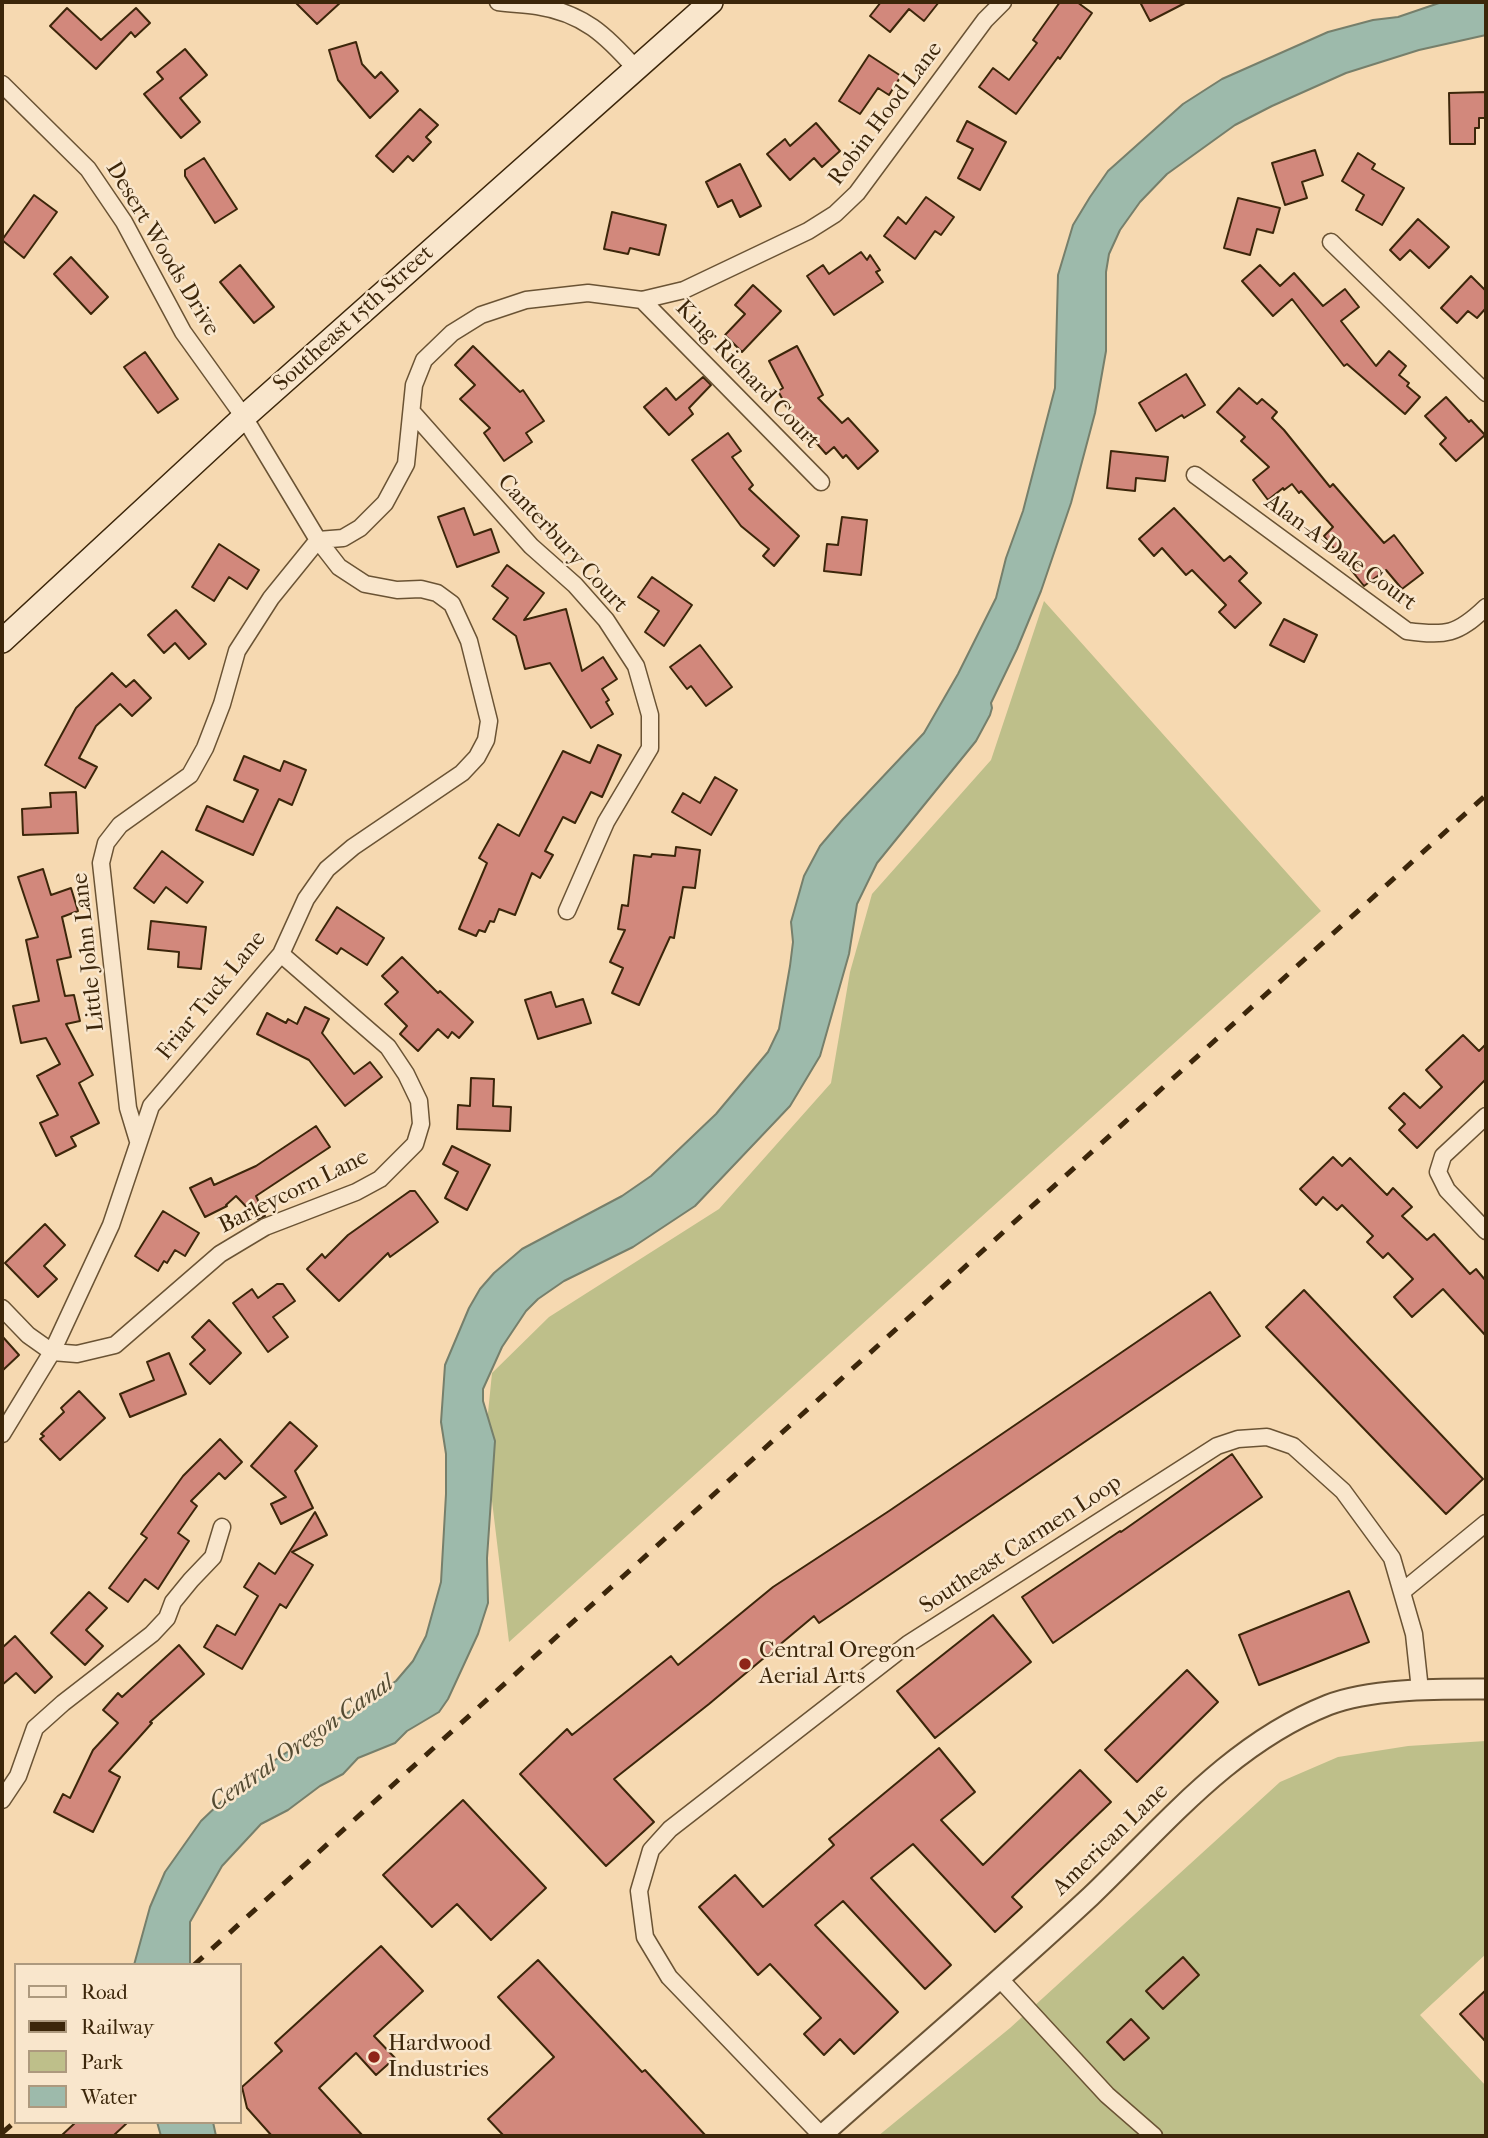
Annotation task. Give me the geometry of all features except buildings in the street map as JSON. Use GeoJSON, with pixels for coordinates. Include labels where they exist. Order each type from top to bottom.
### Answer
{"type":"FeatureCollection","features":[{"type":"Feature","properties":{"kind":"main road","name":"Southeast 15th Street"},"geometry":{"type":"LineString","coordinates":[[2,641],[244,417],[711,2]]}},
{"type":"Feature","properties":{"kind":"street"},"geometry":{"type":"LineString","coordinates":[[498,2],[539,6],[574,15],[605,35],[636,69]]}},
{"type":"Feature","properties":{"kind":"street","name":"Robin Hood Lane"},"geometry":{"type":"LineString","coordinates":[[318,540],[343,538],[360,528],[385,503],[406,464],[414,385],[424,360],[452,333],[481,316],[526,300],[588,293],[642,300],[684,290],[808,231],[835,214],[857,193],[985,20],[1003,2]]}},
{"type":"Feature","properties":{"kind":"street","name":"Desert Woods Drive"},"geometry":{"type":"LineString","coordinates":[[2,84],[88,169],[124,222],[183,332],[244,417]]}},
{"type":"Feature","properties":{"kind":"street"},"geometry":{"type":"LineString","coordinates":[[1331,242],[1486,393]]}},
{"type":"Feature","properties":{"kind":"street","name":"King Richard Court"},"geometry":{"type":"LineString","coordinates":[[642,300],[821,482]]}},
{"type":"Feature","properties":{"kind":"street","name":"Canterbury Court"},"geometry":{"type":"LineString","coordinates":[[413,413],[531,546],[575,584],[606,620],[636,666],[650,715],[650,748],[606,822],[567,911]]}},
{"type":"Feature","properties":{"kind":"street","name":"Friar Tuck Lane"},"geometry":{"type":"LineString","coordinates":[[2,1434],[52,1352],[111,1224],[151,1106],[281,954],[306,899],[327,869],[353,847],[462,774],[477,757],[486,740],[489,721],[468,641],[452,604],[437,593],[429,591],[397,590],[365,584],[340,567],[318,540],[244,417]]}},
{"type":"Feature","properties":{"kind":"street","name":"Alan-A-Dale Court"},"geometry":{"type":"LineString","coordinates":[[1195,475],[1407,631],[1438,635],[1469,624],[1486,607]]}},
{"type":"Feature","properties":{"kind":"street","name":"Little John Lane"},"geometry":{"type":"LineString","coordinates":[[138,1141],[128,1108],[101,863],[106,843],[120,825],[190,775],[209,737],[237,651],[271,598],[318,540]]}},
{"type":"Feature","properties":{"kind":"street","name":"Barleycorn Lane"},"geometry":{"type":"LineString","coordinates":[[52,1352],[77,1354],[115,1345],[220,1254],[265,1227],[356,1192],[380,1179],[415,1144],[421,1124],[419,1101],[406,1073],[388,1047],[281,954]]}},
{"type":"Feature","properties":{"kind":"street"},"geometry":{"type":"LineString","coordinates":[[1486,1116],[1443,1156],[1438,1172],[1447,1190],[1486,1231]]}},
{"type":"Feature","properties":{"kind":"street"},"geometry":{"type":"LineString","coordinates":[[2,1308],[28,1335],[52,1352]]}},
{"type":"Feature","properties":{"kind":"street","name":"Southeast Carmen Loop"},"geometry":{"type":"LineString","coordinates":[[821,2136],[669,1977],[645,1937],[639,1891],[651,1850],[670,1829],[908,1644],[1217,1446],[1238,1439],[1267,1437],[1293,1446],[1343,1491],[1392,1558],[1404,1591],[1414,1634],[1420,1690]]}},
{"type":"Feature","properties":{"kind":"street"},"geometry":{"type":"LineString","coordinates":[[1404,1591],[1486,1523]]}},
{"type":"Feature","properties":{"kind":"street"},"geometry":{"type":"LineString","coordinates":[[2,1800],[18,1776],[35,1728],[152,1634],[167,1618],[173,1602],[214,1557],[222,1527]]}},
{"type":"Feature","properties":{"kind":"street","name":"American Lane"},"geometry":{"type":"LineString","coordinates":[[821,2136],[1090,1896],[1202,1786],[1230,1761],[1270,1733],[1331,1704],[1357,1698],[1420,1690],[1486,1689]]}},
{"type":"Feature","properties":{"kind":"street"},"geometry":{"type":"LineString","coordinates":[[999,1978],[1107,2095],[1154,2136]]}},
{"type":"Feature","properties":{"kind":"green space"},"geometry":{"type":"Polygon","coordinates":[[[1044,601],[1321,911],[509,1642],[485,1443],[492,1373],[549,1317],[719,1209],[831,1083],[850,972],[872,894],[991,760],[1044,601]]]}},
{"type":"Feature","properties":{"kind":"green space"},"geometry":{"type":"Polygon","coordinates":[[[1486,1741],[1486,1954],[1420,2015],[1486,2086],[1486,2136],[878,2136],[1010,2028],[1280,1782],[1338,1757],[1408,1746],[1486,1741]]]}},
{"type":"Feature","properties":{"kind":"water","name":"Central Oregon Canal"},"geometry":{"type":"Polygon","coordinates":[[[1442,2],[1486,2],[1486,35],[1419,50],[1346,73],[1235,125],[1167,174],[1140,202],[1120,230],[1109,254],[1106,272],[1106,351],[1095,413],[1071,503],[1041,591],[991,703],[990,715],[976,741],[877,863],[857,904],[849,954],[820,1056],[790,1106],[695,1206],[633,1247],[564,1281],[538,1299],[526,1311],[502,1347],[483,1389],[483,1401],[495,1441],[487,1558],[488,1603],[478,1634],[448,1699],[439,1712],[407,1731],[395,1743],[358,1758],[343,1774],[320,1786],[288,1810],[261,1824],[222,1866],[190,1922],[190,1963],[135,1963],[150,1907],[165,1872],[201,1821],[223,1800],[275,1760],[396,1681],[413,1661],[426,1636],[441,1582],[446,1494],[446,1454],[441,1422],[445,1365],[480,1289],[522,1249],[622,1196],[651,1176],[716,1114],[768,1052],[779,1029],[793,942],[791,922],[804,876],[820,846],[924,733],[958,674],[996,598],[1006,558],[1023,511],[1055,388],[1058,275],[1073,225],[1090,197],[1108,171],[1183,104],[1222,79],[1328,32],[1373,20],[1398,17],[1442,2]]]}},
{"type":"Feature","properties":{"kind":"water"},"geometry":{"type":"Polygon","coordinates":[[[158,2124],[213,2124],[216,2136],[161,2136],[158,2124]]]}},
{"type":"Feature","properties":{"kind":"railway"},"geometry":{"type":"LineString","coordinates":[[196,1963],[1486,795]]}},
{"type":"Feature","properties":{"kind":"railway"},"geometry":{"type":"LineString","coordinates":[[2,2133],[14,2123]]}},
{"type":"Feature","properties":{"kind":"place","name":"Central Oregon Aerial Arts"},"geometry":{"type":"Point","coordinates":[745,1664]}},
{"type":"Feature","properties":{"kind":"place","name":"Hardwood Industries"},"geometry":{"type":"Point","coordinates":[374,2057]}}]}
